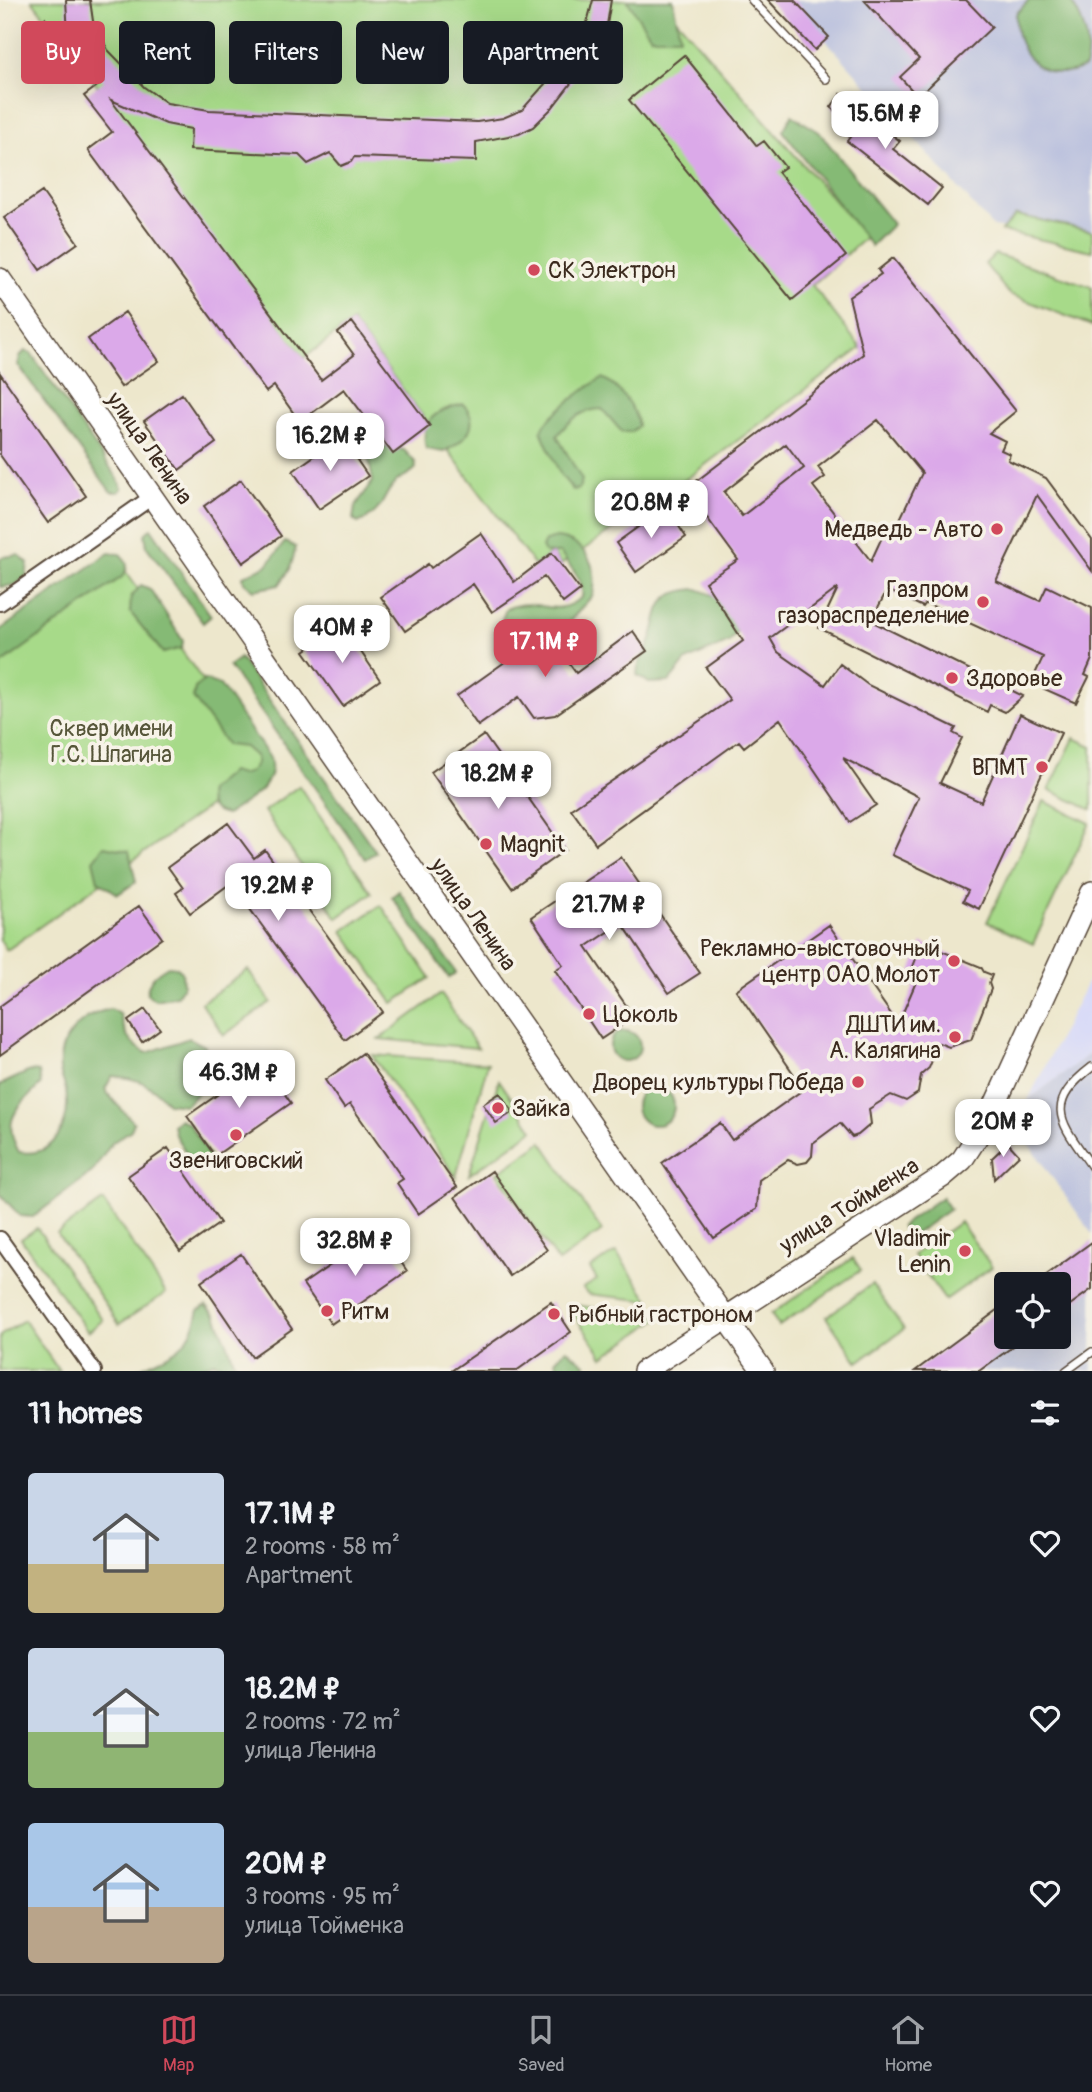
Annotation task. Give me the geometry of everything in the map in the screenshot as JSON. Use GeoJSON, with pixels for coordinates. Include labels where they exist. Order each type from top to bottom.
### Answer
{"type":"FeatureCollection","features":[{"type":"Feature","properties":{"kind":"street","name":"улица Ленина"},"geometry":{"type":"LineString","coordinates":[[0,279],[762,1371]]}},
{"type":"Feature","properties":{"kind":"street"},"geometry":{"type":"LineString","coordinates":[[0,603],[152,497]]}},
{"type":"Feature","properties":{"kind":"street","name":"улица Тойменка"},"geometry":{"type":"LineString","coordinates":[[644,1371],[724,1316],[942,1177],[962,1160],[1000,1096],[1092,892]]}},
{"type":"Feature","properties":{"kind":"street"},"geometry":{"type":"LineString","coordinates":[[0,1239],[94,1371]]}},
{"type":"Feature","properties":{"kind":"lane"},"geometry":{"type":"LineString","coordinates":[[752,0],[826,79]]}},
{"type":"Feature","properties":{"kind":"lane"},"geometry":{"type":"LineString","coordinates":[[1092,1067],[1069,1085],[1062,1103],[1063,1124],[1092,1167]]}},
{"type":"Feature","properties":{"kind":"lane"},"geometry":{"type":"LineString","coordinates":[[1066,1371],[1092,1352]]}},
{"type":"Feature","properties":{"kind":"shaded area"},"geometry":{"type":"Polygon","coordinates":[[[790,0],[1092,0],[1092,240],[993,227],[790,0]]]}},
{"type":"Feature","properties":{"kind":"shaded area"},"geometry":{"type":"Polygon","coordinates":[[[1092,973],[1092,1052],[1028,1100],[1092,973]]]}},
{"type":"Feature","properties":{"kind":"shaded area"},"geometry":{"type":"Polygon","coordinates":[[[1092,1052],[1092,1234],[1022,1134],[1019,1121],[1028,1100],[1092,1052]]]}},
{"type":"Feature","properties":{"kind":"shaded area"},"geometry":{"type":"Polygon","coordinates":[[[1092,1242],[1092,1371],[915,1371],[994,1313],[994,1349],[1071,1349],[1071,1272],[1051,1272],[1092,1242]]]}},
{"type":"Feature","properties":{"kind":"green space","name":"СК Электрон"},"geometry":{"type":"Polygon","coordinates":[[[32,0],[660,0],[866,237],[812,285],[861,348],[677,486],[561,565],[552,553],[535,566],[352,322],[304,358],[96,84],[105,84],[105,21],[48,21],[32,0]]]}},
{"type":"Feature","properties":{"kind":"green space"},"geometry":{"type":"Polygon","coordinates":[[[627,0],[673,0],[680,37],[651,37],[627,0]]]}},
{"type":"Feature","properties":{"kind":"green space"},"geometry":{"type":"Polygon","coordinates":[[[1029,0],[1070,0],[1085,32],[1088,49],[1085,67],[1057,73],[1045,70],[1026,54],[1020,42],[1016,14],[1029,0]]]}},
{"type":"Feature","properties":{"kind":"green space"},"geometry":{"type":"Polygon","coordinates":[[[792,115],[819,132],[893,224],[871,246],[783,131],[792,115]]]}},
{"type":"Feature","properties":{"kind":"green space"},"geometry":{"type":"Polygon","coordinates":[[[1016,215],[1092,231],[1092,251],[1001,231],[1016,215]]]}},
{"type":"Feature","properties":{"kind":"green space"},"geometry":{"type":"Polygon","coordinates":[[[995,254],[1092,287],[1092,326],[1009,294],[985,264],[995,254]]]}},
{"type":"Feature","properties":{"kind":"green space"},"geometry":{"type":"Polygon","coordinates":[[[25,351],[31,353],[118,479],[122,488],[119,492],[111,492],[18,365],[20,356],[25,351]]]}},
{"type":"Feature","properties":{"kind":"green space"},"geometry":{"type":"Polygon","coordinates":[[[602,378],[625,398],[638,426],[631,432],[622,432],[602,409],[582,414],[566,425],[557,436],[582,480],[579,489],[573,490],[560,474],[541,431],[559,410],[602,378]]]}},
{"type":"Feature","properties":{"kind":"green space"},"geometry":{"type":"Polygon","coordinates":[[[463,404],[471,419],[471,426],[464,438],[443,452],[426,449],[425,430],[432,418],[445,409],[463,404]]]}},
{"type":"Feature","properties":{"kind":"green space"},"geometry":{"type":"Polygon","coordinates":[[[383,446],[404,450],[415,462],[416,468],[397,481],[374,513],[358,523],[353,519],[355,507],[373,481],[368,456],[371,451],[383,446]]]}},
{"type":"Feature","properties":{"kind":"green space"},"geometry":{"type":"Polygon","coordinates":[[[151,528],[211,616],[203,623],[147,547],[145,534],[151,528]]]}},
{"type":"Feature","properties":{"kind":"green space"},"geometry":{"type":"Polygon","coordinates":[[[557,538],[567,540],[583,550],[594,575],[593,595],[570,621],[569,640],[565,645],[534,630],[506,637],[499,627],[506,609],[528,604],[562,607],[582,597],[579,579],[560,553],[545,553],[542,547],[545,541],[557,538]]]}},
{"type":"Feature","properties":{"kind":"green space"},"geometry":{"type":"Polygon","coordinates":[[[285,542],[296,547],[290,569],[279,585],[254,590],[244,582],[243,576],[266,566],[285,542]]]}},
{"type":"Feature","properties":{"kind":"green space"},"geometry":{"type":"Polygon","coordinates":[[[109,553],[120,554],[125,560],[127,567],[123,576],[0,665],[0,630],[109,553]]]}},
{"type":"Feature","properties":{"kind":"green space"},"geometry":{"type":"Polygon","coordinates":[[[19,555],[28,563],[26,577],[15,585],[0,587],[0,560],[2,557],[19,555]]]}},
{"type":"Feature","properties":{"kind":"green space","name":"Сквер имени Г.С. Шпагина"},"geometry":{"type":"Polygon","coordinates":[[[114,555],[264,767],[7,950],[0,940],[0,637],[114,555]]]}},
{"type":"Feature","properties":{"kind":"green space"},"geometry":{"type":"Polygon","coordinates":[[[141,585],[150,589],[183,641],[182,648],[163,653],[130,612],[131,597],[141,585]]]}},
{"type":"Feature","properties":{"kind":"green space"},"geometry":{"type":"Polygon","coordinates":[[[697,589],[716,596],[741,627],[729,642],[686,661],[669,682],[649,683],[637,675],[637,671],[649,645],[661,606],[672,594],[697,589]]]}},
{"type":"Feature","properties":{"kind":"green space"},"geometry":{"type":"Polygon","coordinates":[[[240,658],[376,852],[365,859],[229,666],[240,658]]]}},
{"type":"Feature","properties":{"kind":"green space"},"geometry":{"type":"Polygon","coordinates":[[[205,680],[220,685],[270,758],[271,768],[265,785],[226,815],[211,807],[208,800],[209,790],[231,772],[241,775],[250,772],[256,764],[256,757],[245,747],[227,745],[193,698],[195,688],[205,680]]]}},
{"type":"Feature","properties":{"kind":"green space"},"geometry":{"type":"Polygon","coordinates":[[[1074,738],[1092,746],[1092,810],[1049,790],[1074,738]]]}},
{"type":"Feature","properties":{"kind":"green space"},"geometry":{"type":"Polygon","coordinates":[[[299,786],[372,893],[337,918],[264,811],[299,786]]]}},
{"type":"Feature","properties":{"kind":"green space"},"geometry":{"type":"Polygon","coordinates":[[[1044,801],[1090,823],[1033,944],[987,922],[1044,801]]]}},
{"type":"Feature","properties":{"kind":"green space"},"geometry":{"type":"Polygon","coordinates":[[[104,846],[129,851],[136,882],[118,894],[98,881],[93,860],[104,846]]]}},
{"type":"Feature","properties":{"kind":"green space"},"geometry":{"type":"Polygon","coordinates":[[[399,891],[456,972],[449,978],[392,897],[399,891]]]}},
{"type":"Feature","properties":{"kind":"green space"},"geometry":{"type":"Polygon","coordinates":[[[381,905],[430,978],[393,1003],[343,931],[381,905]]]}},
{"type":"Feature","properties":{"kind":"green space"},"geometry":{"type":"Polygon","coordinates":[[[168,966],[176,967],[182,972],[183,986],[177,996],[155,1000],[147,994],[149,984],[156,974],[168,966]]]}},
{"type":"Feature","properties":{"kind":"green space"},"geometry":{"type":"Polygon","coordinates":[[[248,970],[271,1002],[224,1035],[201,1003],[248,970]]]}},
{"type":"Feature","properties":{"kind":"green space"},"geometry":{"type":"Polygon","coordinates":[[[441,994],[478,1048],[379,1039],[441,994]]]}},
{"type":"Feature","properties":{"kind":"green space"},"geometry":{"type":"Polygon","coordinates":[[[111,1009],[120,1014],[128,1037],[141,1050],[147,1053],[189,1038],[205,1046],[212,1071],[205,1085],[186,1105],[168,1103],[156,1091],[137,1080],[112,1076],[105,1089],[134,1123],[131,1130],[112,1143],[92,1172],[33,1217],[20,1216],[0,1194],[0,1085],[30,1071],[39,1072],[41,1084],[19,1107],[11,1130],[19,1152],[42,1150],[51,1144],[58,1136],[66,1115],[66,1091],[60,1059],[67,1038],[90,1016],[111,1009]]]}},
{"type":"Feature","properties":{"kind":"green space"},"geometry":{"type":"Polygon","coordinates":[[[625,1031],[636,1035],[640,1046],[636,1057],[625,1061],[614,1057],[610,1046],[614,1035],[625,1031]]]}},
{"type":"Feature","properties":{"kind":"green space"},"geometry":{"type":"Polygon","coordinates":[[[372,1055],[488,1063],[456,1177],[372,1055]]]}},
{"type":"Feature","properties":{"kind":"green space"},"geometry":{"type":"Polygon","coordinates":[[[499,1080],[533,1130],[469,1175],[499,1080]]]}},
{"type":"Feature","properties":{"kind":"green space"},"geometry":{"type":"Polygon","coordinates":[[[655,1087],[668,1093],[674,1106],[668,1119],[655,1125],[642,1119],[636,1106],[642,1093],[655,1087]]]}},
{"type":"Feature","properties":{"kind":"green space"},"geometry":{"type":"Polygon","coordinates":[[[180,1119],[189,1124],[210,1157],[207,1169],[195,1167],[175,1135],[173,1125],[180,1119]]]}},
{"type":"Feature","properties":{"kind":"green space"},"geometry":{"type":"Polygon","coordinates":[[[542,1142],[602,1231],[558,1262],[497,1173],[542,1142]]]}},
{"type":"Feature","properties":{"kind":"green space"},"geometry":{"type":"Polygon","coordinates":[[[942,1197],[950,1209],[909,1238],[901,1226],[942,1197]]]}},
{"type":"Feature","properties":{"kind":"green space"},"geometry":{"type":"Polygon","coordinates":[[[103,1201],[166,1293],[119,1324],[57,1233],[103,1201]]]}},
{"type":"Feature","properties":{"kind":"green space"},"geometry":{"type":"Polygon","coordinates":[[[960,1222],[992,1267],[945,1300],[913,1255],[960,1222]]]}},
{"type":"Feature","properties":{"kind":"green space"},"geometry":{"type":"Polygon","coordinates":[[[37,1228],[103,1320],[88,1332],[21,1239],[37,1228]]]}},
{"type":"Feature","properties":{"kind":"green space"},"geometry":{"type":"Polygon","coordinates":[[[616,1252],[650,1301],[588,1294],[583,1288],[597,1280],[590,1268],[616,1252]]]}},
{"type":"Feature","properties":{"kind":"green space"},"geometry":{"type":"Polygon","coordinates":[[[853,1258],[861,1270],[779,1326],[771,1314],[853,1258]]]}},
{"type":"Feature","properties":{"kind":"green space"},"geometry":{"type":"Polygon","coordinates":[[[872,1284],[904,1329],[858,1362],[826,1317],[872,1284]]]}},
{"type":"Feature","properties":{"kind":"green space"},"geometry":{"type":"Polygon","coordinates":[[[567,1304],[661,1317],[603,1357],[567,1304]]]}},
{"type":"Feature","properties":{"kind":"green space"},"geometry":{"type":"Polygon","coordinates":[[[206,1305],[216,1315],[236,1366],[229,1370],[215,1362],[200,1367],[199,1371],[134,1371],[183,1344],[195,1325],[199,1310],[206,1305]]]}},
{"type":"Feature","properties":{"kind":"green space"},"geometry":{"type":"Polygon","coordinates":[[[24,1320],[59,1371],[0,1371],[0,1336],[24,1320]]]}},
{"type":"Feature","properties":{"kind":"green space"},"geometry":{"type":"Polygon","coordinates":[[[566,1349],[586,1365],[581,1371],[561,1371],[555,1361],[566,1349]]]}},
{"type":"Feature","properties":{"kind":"building"},"geometry":{"type":"Polygon","coordinates":[[[66,0],[90,0],[93,21],[67,21],[66,0]]]}},
{"type":"Feature","properties":{"kind":"building"},"geometry":{"type":"Polygon","coordinates":[[[593,0],[611,0],[608,21],[588,21],[593,0]]]}},
{"type":"Feature","properties":{"kind":"building"},"geometry":{"type":"Polygon","coordinates":[[[768,0],[794,0],[829,37],[815,50],[768,0]]]}},
{"type":"Feature","properties":{"kind":"building"},"geometry":{"type":"Polygon","coordinates":[[[864,0],[966,0],[992,27],[918,97],[900,77],[919,59],[864,0]]]}},
{"type":"Feature","properties":{"kind":"building"},"geometry":{"type":"Polygon","coordinates":[[[105,44],[119,61],[119,84],[141,84],[167,103],[209,110],[477,122],[503,118],[522,110],[545,84],[571,84],[533,127],[519,134],[476,142],[476,161],[354,157],[351,162],[341,166],[330,153],[308,164],[299,155],[190,150],[191,129],[166,124],[111,100],[321,380],[354,355],[338,333],[352,322],[430,426],[393,454],[344,389],[300,422],[274,386],[266,392],[88,150],[112,132],[84,96],[100,84],[105,84],[105,44]]]}},
{"type":"Feature","properties":{"kind":"building"},"geometry":{"type":"Polygon","coordinates":[[[684,55],[757,146],[764,141],[785,167],[778,172],[846,256],[792,300],[629,100],[684,55]]]}},
{"type":"Feature","properties":{"kind":"building"},"geometry":{"type":"Polygon","coordinates":[[[841,94],[900,141],[893,149],[942,188],[928,205],[847,141],[857,128],[831,107],[841,94]]]}},
{"type":"Feature","properties":{"kind":"building"},"geometry":{"type":"Polygon","coordinates":[[[42,192],[78,243],[40,270],[4,218],[42,192]]]}},
{"type":"Feature","properties":{"kind":"building"},"geometry":{"type":"Polygon","coordinates":[[[893,258],[1016,411],[989,433],[1005,441],[1001,450],[1010,454],[1008,460],[1046,478],[1092,540],[1092,571],[1037,495],[996,581],[1040,601],[1047,586],[1092,608],[1092,659],[1085,675],[1089,677],[1076,703],[1031,683],[1043,657],[926,603],[923,607],[887,590],[871,621],[1023,696],[1005,712],[990,705],[987,712],[819,628],[838,588],[798,618],[790,614],[785,621],[789,624],[770,638],[778,652],[825,685],[840,664],[868,685],[956,728],[953,733],[962,738],[940,783],[981,802],[1020,714],[1061,733],[979,909],[963,901],[968,891],[892,855],[919,797],[843,758],[876,805],[850,822],[780,719],[744,747],[739,741],[596,844],[571,809],[730,700],[706,668],[743,641],[705,582],[738,560],[686,489],[863,354],[849,297],[881,274],[878,270],[893,258]],[[878,420],[818,467],[825,477],[813,486],[871,561],[883,535],[891,538],[922,473],[878,420]],[[786,444],[724,492],[742,516],[804,468],[786,444]]]}},
{"type":"Feature","properties":{"kind":"building"},"geometry":{"type":"Polygon","coordinates":[[[125,312],[159,361],[121,387],[88,339],[125,312]]]}},
{"type":"Feature","properties":{"kind":"building"},"geometry":{"type":"Polygon","coordinates":[[[0,373],[86,496],[48,523],[0,455],[0,373]]]}},
{"type":"Feature","properties":{"kind":"building"},"geometry":{"type":"Polygon","coordinates":[[[182,394],[216,443],[179,470],[144,421],[182,394]]]}},
{"type":"Feature","properties":{"kind":"building"},"geometry":{"type":"Polygon","coordinates":[[[341,437],[368,476],[319,509],[293,471],[341,437]]]}},
{"type":"Feature","properties":{"kind":"building"},"geometry":{"type":"Polygon","coordinates":[[[241,480],[281,536],[243,563],[204,506],[241,480]]]}},
{"type":"Feature","properties":{"kind":"building"},"geometry":{"type":"Polygon","coordinates":[[[666,507],[686,537],[636,572],[616,543],[666,507]]]}},
{"type":"Feature","properties":{"kind":"building"},"geometry":{"type":"Polygon","coordinates":[[[481,533],[514,582],[552,553],[580,590],[563,603],[544,577],[492,612],[473,584],[405,631],[381,597],[428,564],[431,568],[481,533]]]}},
{"type":"Feature","properties":{"kind":"building"},"geometry":{"type":"Polygon","coordinates":[[[342,624],[380,680],[343,706],[304,651],[342,624]]]}},
{"type":"Feature","properties":{"kind":"building"},"geometry":{"type":"Polygon","coordinates":[[[633,631],[647,651],[555,715],[534,718],[519,697],[478,726],[457,696],[547,632],[576,673],[633,631]]]}},
{"type":"Feature","properties":{"kind":"building"},"geometry":{"type":"Polygon","coordinates":[[[484,735],[565,850],[512,888],[431,772],[484,735]]]}},
{"type":"Feature","properties":{"kind":"building"},"geometry":{"type":"Polygon","coordinates":[[[228,823],[254,858],[265,850],[383,1012],[345,1040],[231,883],[190,913],[176,893],[183,888],[168,867],[228,823]]]}},
{"type":"Feature","properties":{"kind":"building"},"geometry":{"type":"Polygon","coordinates":[[[621,857],[700,973],[669,993],[622,923],[586,947],[634,1017],[601,1039],[555,970],[563,965],[531,917],[621,857]]]}},
{"type":"Feature","properties":{"kind":"building"},"geometry":{"type":"Polygon","coordinates":[[[139,906],[162,938],[0,1055],[0,1006],[139,906]]]}},
{"type":"Feature","properties":{"kind":"building","name":"Дворец культуры Победа"},"geometry":{"type":"Polygon","coordinates":[[[829,925],[898,1024],[919,975],[911,972],[922,943],[981,967],[984,972],[992,975],[989,983],[991,989],[971,1040],[949,1047],[939,1043],[929,1068],[921,1075],[918,1093],[906,1101],[891,1095],[869,1109],[871,1124],[858,1135],[852,1137],[840,1123],[813,1143],[812,1156],[807,1162],[798,1164],[788,1160],[759,1180],[757,1209],[714,1238],[662,1163],[720,1123],[732,1140],[804,1089],[736,990],[829,925]]]}},
{"type":"Feature","properties":{"kind":"building"},"geometry":{"type":"Polygon","coordinates":[[[145,1009],[160,1029],[142,1042],[128,1021],[145,1009]]]}},
{"type":"Feature","properties":{"kind":"building"},"geometry":{"type":"Polygon","coordinates":[[[363,1053],[457,1187],[418,1214],[397,1183],[403,1179],[350,1104],[344,1108],[325,1080],[363,1053]]]}},
{"type":"Feature","properties":{"kind":"building"},"geometry":{"type":"Polygon","coordinates":[[[263,1063],[291,1103],[215,1156],[187,1116],[263,1063]]]}},
{"type":"Feature","properties":{"kind":"building","name":"Зайка"},"geometry":{"type":"Polygon","coordinates":[[[500,1093],[513,1112],[496,1123],[483,1104],[500,1093]]]}},
{"type":"Feature","properties":{"kind":"building"},"geometry":{"type":"Polygon","coordinates":[[[1008,1143],[1019,1155],[994,1179],[992,1158],[1008,1143]]]}},
{"type":"Feature","properties":{"kind":"building"},"geometry":{"type":"Polygon","coordinates":[[[168,1148],[220,1223],[180,1251],[128,1176],[168,1148]]]}},
{"type":"Feature","properties":{"kind":"building"},"geometry":{"type":"Polygon","coordinates":[[[492,1171],[547,1250],[510,1276],[455,1197],[492,1171]]]}},
{"type":"Feature","properties":{"kind":"building"},"geometry":{"type":"Polygon","coordinates":[[[380,1231],[407,1271],[331,1324],[303,1284],[380,1231]]]}},
{"type":"Feature","properties":{"kind":"building"},"geometry":{"type":"Polygon","coordinates":[[[1092,1242],[1092,1289],[1071,1304],[1071,1272],[1051,1272],[1092,1242]]]}},
{"type":"Feature","properties":{"kind":"building"},"geometry":{"type":"Polygon","coordinates":[[[241,1254],[292,1329],[252,1357],[201,1282],[241,1254]]]}},
{"type":"Feature","properties":{"kind":"building"},"geometry":{"type":"Polygon","coordinates":[[[551,1302],[571,1332],[516,1371],[451,1371],[551,1302]]]}},
{"type":"Feature","properties":{"kind":"building"},"geometry":{"type":"Polygon","coordinates":[[[994,1313],[994,1349],[1009,1349],[979,1371],[915,1371],[994,1313]]]}},
{"type":"Feature","properties":{"kind":"place","name":"СК Электрон"},"geometry":{"type":"Point","coordinates":[534,270]}},
{"type":"Feature","properties":{"kind":"place","name":"Медведь - Авто"},"geometry":{"type":"Point","coordinates":[997,529]}},
{"type":"Feature","properties":{"kind":"place","name":"Газпром газораспределение"},"geometry":{"type":"Point","coordinates":[983,602]}},
{"type":"Feature","properties":{"kind":"place","name":"Здоровье"},"geometry":{"type":"Point","coordinates":[952,678]}},
{"type":"Feature","properties":{"kind":"place","name":"ВПМТ"},"geometry":{"type":"Point","coordinates":[1042,767]}},
{"type":"Feature","properties":{"kind":"place","name":"Magnit"},"geometry":{"type":"Point","coordinates":[486,844]}},
{"type":"Feature","properties":{"kind":"place","name":"Рекламно-выстовочный центр ОАО Молот"},"geometry":{"type":"Point","coordinates":[954,961]}},
{"type":"Feature","properties":{"kind":"place","name":"Цоколь"},"geometry":{"type":"Point","coordinates":[589,1014]}},
{"type":"Feature","properties":{"kind":"place","name":"ДШТИ им. А. Калягина"},"geometry":{"type":"Point","coordinates":[955,1037]}},
{"type":"Feature","properties":{"kind":"place","name":"Дворец культуры Победа"},"geometry":{"type":"Point","coordinates":[858,1082]}},
{"type":"Feature","properties":{"kind":"place","name":"Зайка"},"geometry":{"type":"Point","coordinates":[498,1108]}},
{"type":"Feature","properties":{"kind":"place","name":"Звениговский"},"geometry":{"type":"Point","coordinates":[236,1135]}},
{"type":"Feature","properties":{"kind":"place","name":"Vladimir Lenin"},"geometry":{"type":"Point","coordinates":[965,1251]}},
{"type":"Feature","properties":{"kind":"place","name":"Ритм"},"geometry":{"type":"Point","coordinates":[327,1311]}},
{"type":"Feature","properties":{"kind":"place","name":"Рыбный гастроном"},"geometry":{"type":"Point","coordinates":[554,1314]}}]}
